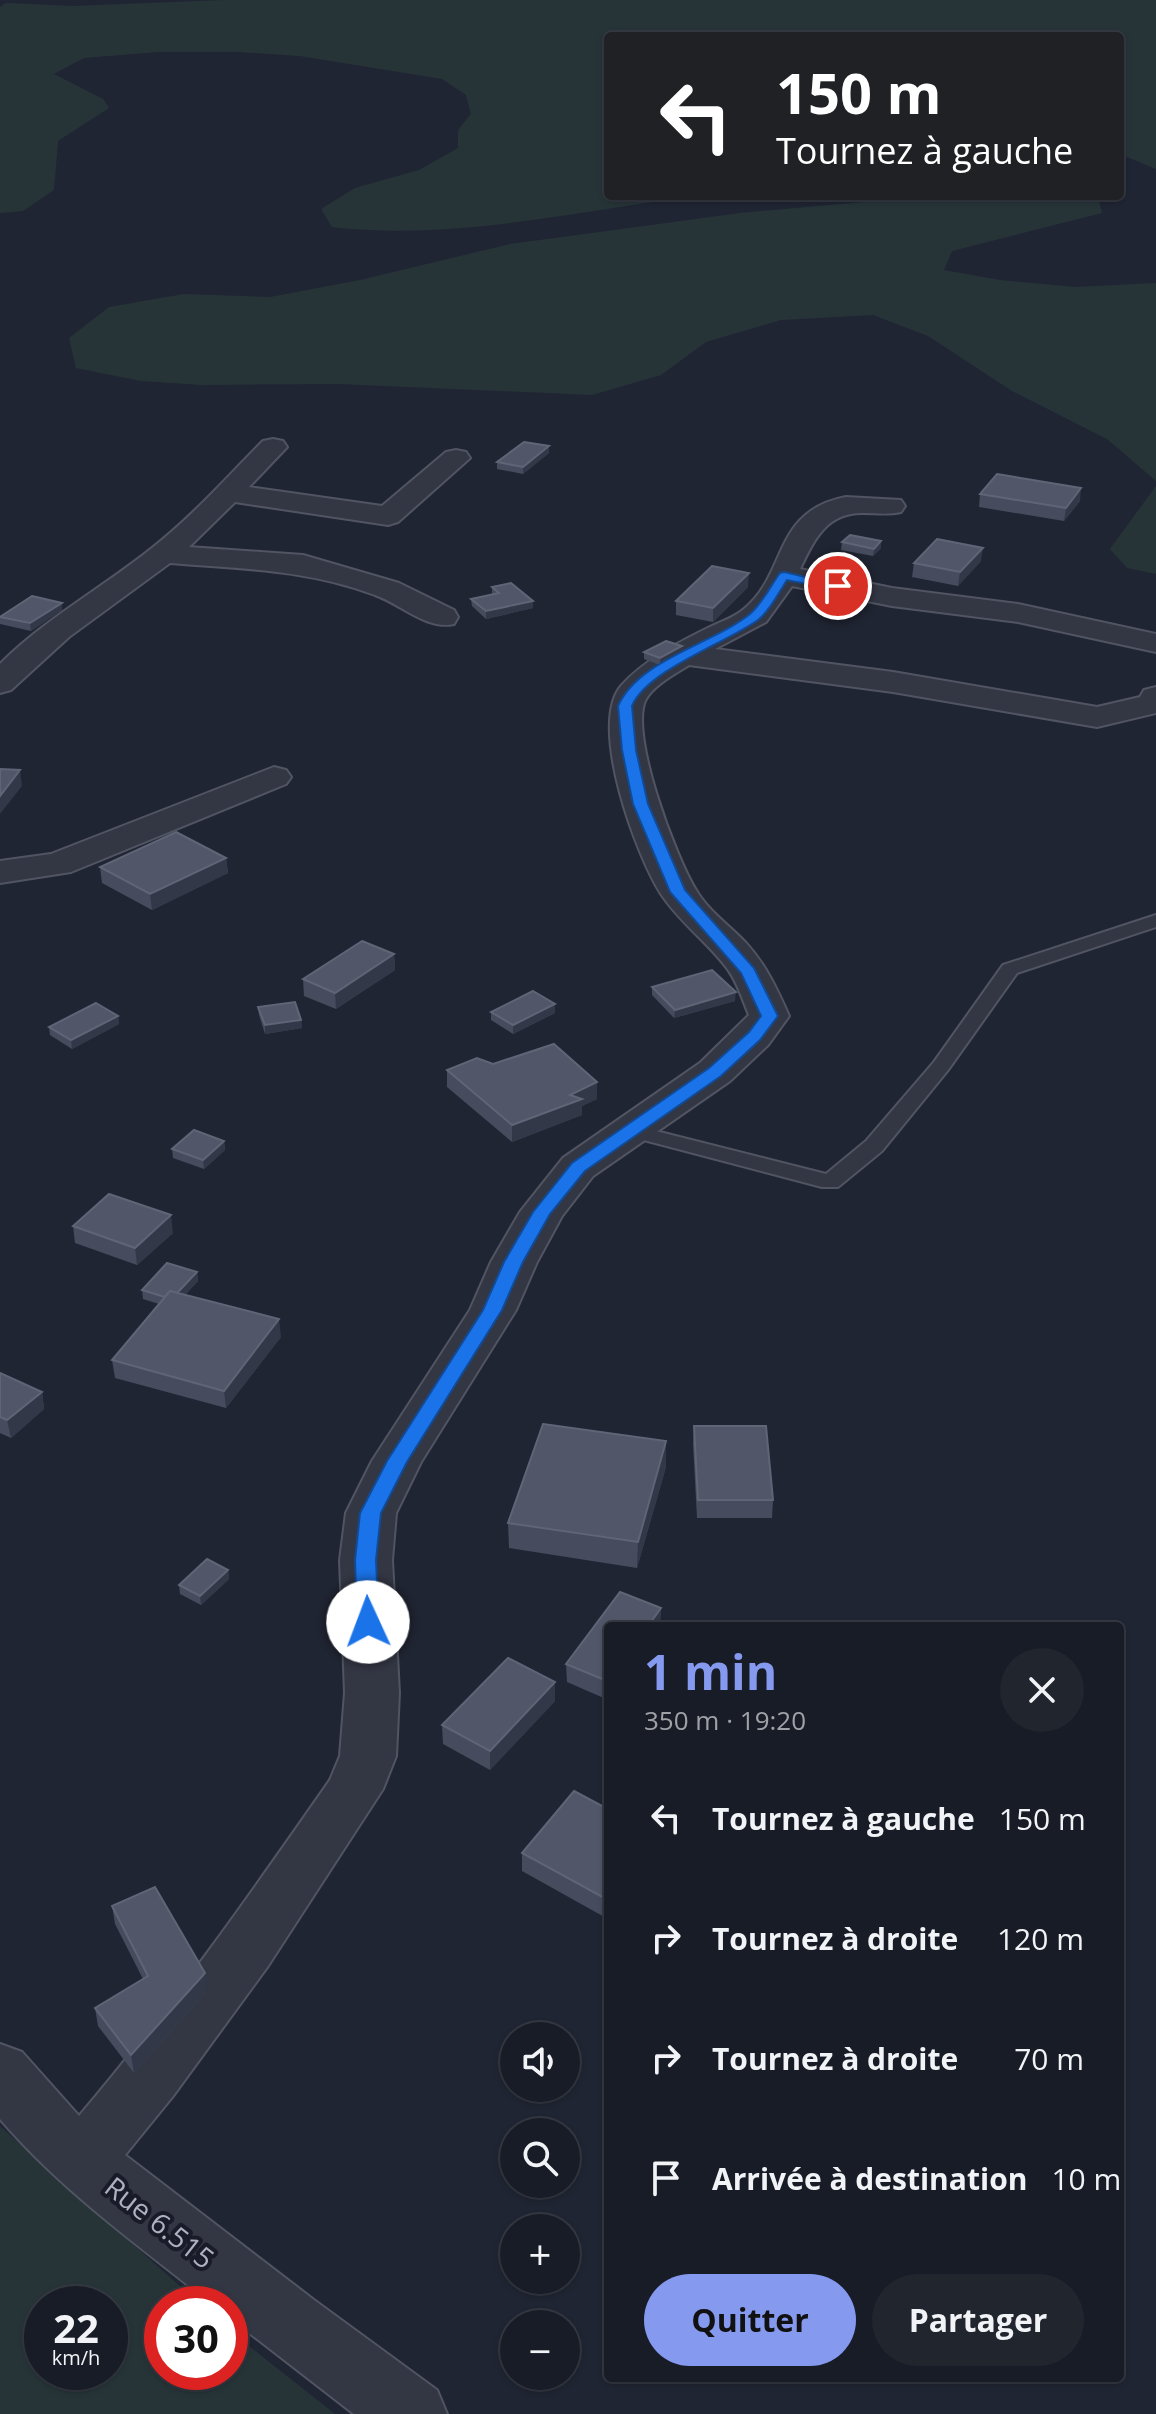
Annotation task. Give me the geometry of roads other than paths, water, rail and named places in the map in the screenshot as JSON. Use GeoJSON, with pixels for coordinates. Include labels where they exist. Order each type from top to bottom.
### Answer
{"type":"FeatureCollection","features":[{"type":"Feature","properties":{"kind":"street"},"geometry":{"type":"LineString","coordinates":[[0,683],[18,663],[82,610],[164,554],[273,447]]}},
{"type":"Feature","properties":{"kind":"street"},"geometry":{"type":"LineString","coordinates":[[227,492],[388,516],[456,458]]}},
{"type":"Feature","properties":{"kind":"street"},"geometry":{"type":"LineString","coordinates":[[82,2160],[151,2077],[247,1948],[355,1789],[368,1756],[372,1693],[366,1560],[371,1513],[397,1461],[493,1310],[514,1262],[542,1212],[578,1167],[715,1072],[754,1036],[769,1016],[749,971],[678,892],[641,804],[629,750],[625,706],[640,686],[685,655],[756,616],[784,575],[805,534],[827,510],[846,505],[891,506]]}},
{"type":"Feature","properties":{"kind":"street"},"geometry":{"type":"LineString","coordinates":[[164,554],[303,564],[388,589],[443,617]]}},
{"type":"Feature","properties":{"kind":"street"},"geometry":{"type":"LineString","coordinates":[[784,575],[892,597],[1018,613],[1156,643]]}},
{"type":"Feature","properties":{"kind":"street"},"geometry":{"type":"LineString","coordinates":[[685,655],[893,682],[1097,717],[1152,704],[1156,697]]}},
{"type":"Feature","properties":{"kind":"street"},"geometry":{"type":"LineString","coordinates":[[0,872],[58,864],[274,777]]}},
{"type":"Feature","properties":{"kind":"street","name":"Rue 6.515"},"geometry":{"type":"LineString","coordinates":[[0,2071],[20,2099],[82,2160],[333,2358],[412,2414]]}},
{"type":"Feature","properties":{"kind":"lane"},"geometry":{"type":"LineString","coordinates":[[628,1130],[830,1182],[874,1146],[941,1066],[1010,969],[1156,921]]}}]}
